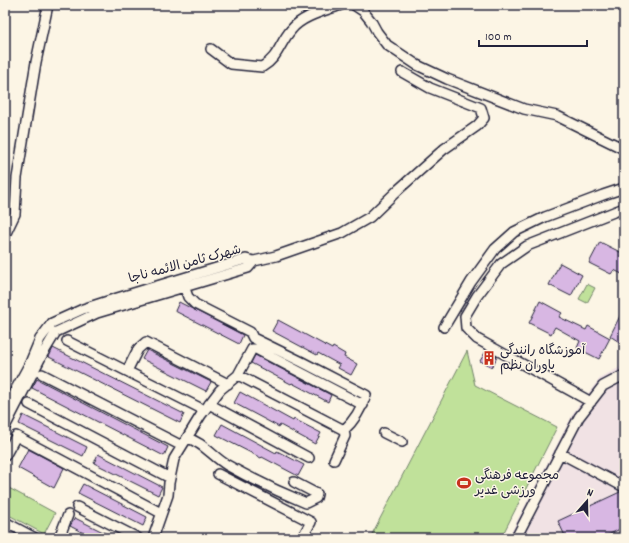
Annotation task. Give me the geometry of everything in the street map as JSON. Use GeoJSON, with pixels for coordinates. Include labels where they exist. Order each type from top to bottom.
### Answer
{"type":"FeatureCollection","features":[{"type":"Feature","properties":{"kind":"street"},"geometry":{"type":"LineString","coordinates":[[5,235],[15,214],[18,170],[48,5]]}},
{"type":"Feature","properties":{"kind":"street"},"geometry":{"type":"LineString","coordinates":[[211,49],[231,64],[262,67],[272,61],[289,31],[296,24],[303,19],[341,5]]}},
{"type":"Feature","properties":{"kind":"street"},"geometry":{"type":"LineString","coordinates":[[354,5],[363,11],[371,21],[376,32],[387,45],[417,65],[447,80],[524,109],[557,116],[624,149]]}},
{"type":"Feature","properties":{"kind":"street"},"geometry":{"type":"LineString","coordinates":[[254,261],[276,256],[342,233],[370,217],[398,189],[444,149],[477,126],[484,118],[481,108],[430,88],[402,72]]}},
{"type":"Feature","properties":{"kind":"street"},"geometry":{"type":"LineString","coordinates":[[444,327],[471,282],[495,249],[514,232],[545,217],[603,194],[624,188]]}},
{"type":"Feature","properties":{"kind":"street"},"geometry":{"type":"LineString","coordinates":[[591,402],[477,339],[466,328],[465,316],[477,296],[501,264],[527,246],[624,208]]}},
{"type":"Feature","properties":{"kind":"street","name":"شهرک ثامن الائمه ناجا"},"geometry":{"type":"LineString","coordinates":[[5,409],[35,360],[56,332],[90,312],[181,278],[246,259],[254,261],[248,268],[185,288],[90,312]]}},
{"type":"Feature","properties":{"kind":"street"},"geometry":{"type":"LineString","coordinates":[[181,278],[188,297],[195,304],[250,332],[253,338],[366,395],[359,414],[344,430]]}},
{"type":"Feature","properties":{"kind":"street"},"geometry":{"type":"LineString","coordinates":[[67,341],[127,371],[207,407],[309,458]]}},
{"type":"Feature","properties":{"kind":"street"},"geometry":{"type":"LineString","coordinates":[[127,371],[138,349],[146,342],[228,384]]}},
{"type":"Feature","properties":{"kind":"street"},"geometry":{"type":"LineString","coordinates":[[153,538],[168,495],[174,459],[207,407],[220,390],[238,375],[252,348],[256,348],[363,405]]}},
{"type":"Feature","properties":{"kind":"street","name":"شهرک ثامن الائمه ناجا"},"geometry":{"type":"LineString","coordinates":[[5,427],[35,360]]}},
{"type":"Feature","properties":{"kind":"street"},"geometry":{"type":"LineString","coordinates":[[42,374],[182,446]]}},
{"type":"Feature","properties":{"kind":"street"},"geometry":{"type":"LineString","coordinates":[[516,538],[578,418],[604,386],[624,374]]}},
{"type":"Feature","properties":{"kind":"street"},"geometry":{"type":"LineString","coordinates":[[238,375],[344,430]]}},
{"type":"Feature","properties":{"kind":"street"},"geometry":{"type":"LineString","coordinates":[[29,404],[170,478]]}},
{"type":"Feature","properties":{"kind":"street"},"geometry":{"type":"LineString","coordinates":[[334,460],[345,436],[344,430]]}},
{"type":"Feature","properties":{"kind":"street"},"geometry":{"type":"LineString","coordinates":[[384,433],[402,442]]}},
{"type":"Feature","properties":{"kind":"street"},"geometry":{"type":"LineString","coordinates":[[5,456],[16,436],[161,513]]}},
{"type":"Feature","properties":{"kind":"street"},"geometry":{"type":"LineString","coordinates":[[187,438],[194,440],[226,464],[286,494],[306,502],[316,498],[317,494],[294,482]]}},
{"type":"Feature","properties":{"kind":"street"},"geometry":{"type":"LineString","coordinates":[[560,453],[624,487]]}},
{"type":"Feature","properties":{"kind":"street"},"geometry":{"type":"LineString","coordinates":[[218,474],[310,522],[302,538]]}},
{"type":"Feature","properties":{"kind":"street"},"geometry":{"type":"LineString","coordinates":[[77,507],[138,538]]}},
{"type":"Feature","properties":{"kind":"street"},"geometry":{"type":"LineString","coordinates":[[60,538],[68,515]]}},
{"type":"Feature","properties":{"kind":"street"},"geometry":{"type":"LineString","coordinates":[[5,522],[35,538]]}},
{"type":"Feature","properties":{"kind":"shaded area"},"geometry":{"type":"Polygon","coordinates":[[[624,365],[624,538],[508,538],[575,410],[601,377],[624,365]]]}},
{"type":"Feature","properties":{"kind":"green space"},"geometry":{"type":"Polygon","coordinates":[[[587,284],[595,288],[587,303],[579,299],[587,284]]]}},
{"type":"Feature","properties":{"kind":"green space","name":"مجموعه فرهنگی ورزشی غدیر"},"geometry":{"type":"Polygon","coordinates":[[[467,351],[475,385],[557,427],[501,538],[370,538],[467,351]]]}},
{"type":"Feature","properties":{"kind":"green space"},"geometry":{"type":"Polygon","coordinates":[[[7,487],[55,513],[44,534],[5,513],[5,491],[7,487]]]}},
{"type":"Feature","properties":{"kind":"building"},"geometry":{"type":"Polygon","coordinates":[[[600,242],[622,253],[621,257],[624,258],[624,275],[614,270],[611,274],[589,263],[600,242]]]}},
{"type":"Feature","properties":{"kind":"building"},"geometry":{"type":"Polygon","coordinates":[[[560,263],[582,275],[571,296],[549,285],[560,263]]]}},
{"type":"Feature","properties":{"kind":"building"},"geometry":{"type":"Polygon","coordinates":[[[540,301],[562,313],[559,317],[586,330],[588,326],[610,338],[599,359],[577,348],[580,341],[555,327],[551,334],[529,323],[540,301]]]}},
{"type":"Feature","properties":{"kind":"building"},"geometry":{"type":"Polygon","coordinates":[[[179,302],[243,335],[239,344],[175,311],[179,302]]]}},
{"type":"Feature","properties":{"kind":"building"},"geometry":{"type":"Polygon","coordinates":[[[624,308],[624,345],[610,336],[624,308]]]}},
{"type":"Feature","properties":{"kind":"building"},"geometry":{"type":"Polygon","coordinates":[[[278,320],[332,349],[333,347],[345,354],[344,357],[357,364],[351,375],[338,368],[340,365],[318,353],[317,355],[272,331],[278,320]]]}},
{"type":"Feature","properties":{"kind":"building"},"geometry":{"type":"Polygon","coordinates":[[[53,348],[184,414],[180,423],[49,357],[53,348]]]}},
{"type":"Feature","properties":{"kind":"building"},"geometry":{"type":"Polygon","coordinates":[[[147,350],[211,382],[206,391],[142,359],[147,350]]]}},
{"type":"Feature","properties":{"kind":"building","name":"آموزشگاه رانندگی یاوران نظم"},"geometry":{"type":"Polygon","coordinates":[[[486,351],[497,357],[492,367],[480,361],[486,351]]]}},
{"type":"Feature","properties":{"kind":"building"},"geometry":{"type":"Polygon","coordinates":[[[255,355],[331,395],[328,402],[251,363],[255,355]]]}},
{"type":"Feature","properties":{"kind":"building"},"geometry":{"type":"Polygon","coordinates":[[[37,379],[168,447],[164,456],[32,388],[37,379]]]}},
{"type":"Feature","properties":{"kind":"building"},"geometry":{"type":"Polygon","coordinates":[[[240,392],[293,421],[294,419],[321,433],[315,444],[234,403],[240,392]]]}},
{"type":"Feature","properties":{"kind":"building"},"geometry":{"type":"Polygon","coordinates":[[[23,415],[87,447],[83,456],[19,424],[23,415]]]}},
{"type":"Feature","properties":{"kind":"building"},"geometry":{"type":"Polygon","coordinates":[[[222,424],[276,453],[277,451],[304,465],[298,476],[216,435],[222,424]]]}},
{"type":"Feature","properties":{"kind":"building"},"geometry":{"type":"Polygon","coordinates":[[[28,449],[64,468],[54,488],[18,468],[28,449]]]}},
{"type":"Feature","properties":{"kind":"building"},"geometry":{"type":"Polygon","coordinates":[[[98,454],[162,487],[158,495],[94,463],[98,454]]]}},
{"type":"Feature","properties":{"kind":"building"},"geometry":{"type":"Polygon","coordinates":[[[83,484],[147,517],[143,526],[78,493],[83,484]]]}},
{"type":"Feature","properties":{"kind":"building"},"geometry":{"type":"Polygon","coordinates":[[[620,492],[624,495],[624,527],[602,538],[566,538],[558,521],[620,492]]]}},
{"type":"Feature","properties":{"kind":"building"},"geometry":{"type":"Polygon","coordinates":[[[75,518],[115,538],[93,538],[70,526],[75,518]]]}},
{"type":"Feature","properties":{"kind":"place","name":"آموزشگاه رانندگی یاوران نظم"},"geometry":{"type":"Point","coordinates":[489,358]}},
{"type":"Feature","properties":{"kind":"place","name":"مجموعه فرهنگی ورزشی غدیر"},"geometry":{"type":"Point","coordinates":[464,483]}}]}
